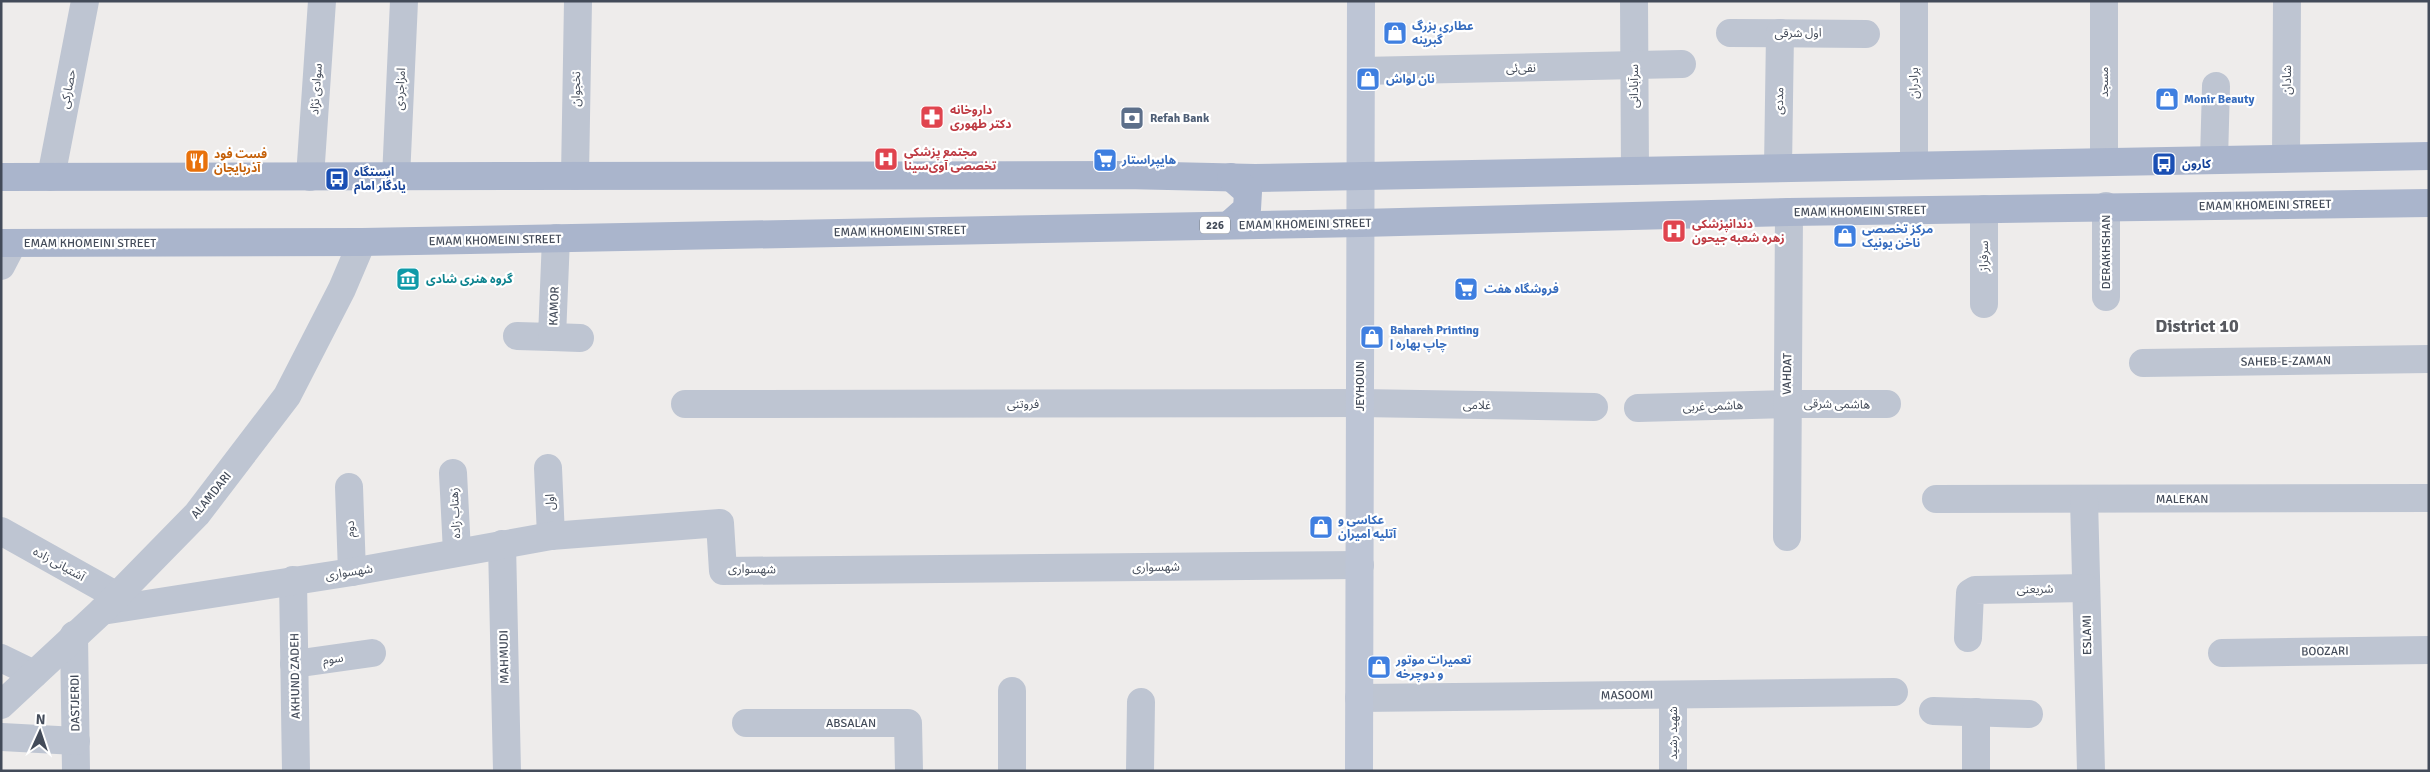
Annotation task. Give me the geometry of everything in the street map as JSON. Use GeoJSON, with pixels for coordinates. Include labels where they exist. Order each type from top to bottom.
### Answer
{"type":"FeatureCollection","features":[{"type":"Feature","properties":{"kind":"main road","name":"JEYHOUN"},"geometry":{"type":"LineString","coordinates":[[1359,771],[1361,1]]}},
{"type":"Feature","properties":{"kind":"main road"},"geometry":{"type":"LineString","coordinates":[[4,175],[51,177],[396,178],[1125,175],[1231,178],[2429,156]]}},
{"type":"Feature","properties":{"kind":"main road"},"geometry":{"type":"LineString","coordinates":[[1228,225],[1247,209],[1248,192],[1231,178]]}},
{"type":"Feature","properties":{"kind":"main road","name":"EMAM KHOMEINI STREET"},"geometry":{"type":"LineString","coordinates":[[5,251],[362,242],[1361,223],[1789,212],[2106,206],[2429,204]]}},
{"type":"Feature","properties":{"kind":"street","name":"حصارکی"},"geometry":{"type":"LineString","coordinates":[[51,177],[85,1]]}},
{"type":"Feature","properties":{"kind":"street","name":"سوادی نژاد"},"geometry":{"type":"LineString","coordinates":[[310,177],[322,1]]}},
{"type":"Feature","properties":{"kind":"street","name":"امزاجردی"},"geometry":{"type":"LineString","coordinates":[[396,178],[404,1]]}},
{"type":"Feature","properties":{"kind":"street","name":"نخجوان"},"geometry":{"type":"LineString","coordinates":[[574,176],[578,1]]}},
{"type":"Feature","properties":{"kind":"street","name":"سرآبادانی"},"geometry":{"type":"LineString","coordinates":[[1634,1],[1635,171]]}},
{"type":"Feature","properties":{"kind":"street","name":"برادران"},"geometry":{"type":"LineString","coordinates":[[1914,1],[1914,164]]}},
{"type":"Feature","properties":{"kind":"street","name":"مسجد"},"geometry":{"type":"LineString","coordinates":[[2104,1],[2104,162]]}},
{"type":"Feature","properties":{"kind":"street","name":"شادان"},"geometry":{"type":"LineString","coordinates":[[2286,158],[2287,1]]}},
{"type":"Feature","properties":{"kind":"street","name":"اول شرقی"},"geometry":{"type":"LineString","coordinates":[[1730,33],[1866,34]]}},
{"type":"Feature","properties":{"kind":"street","name":"مددی"},"geometry":{"type":"LineString","coordinates":[[1778,168],[1780,34]]}},
{"type":"Feature","properties":{"kind":"street","name":"نقی‌ئی"},"geometry":{"type":"LineString","coordinates":[[1361,71],[1682,64]]}},
{"type":"Feature","properties":{"kind":"street"},"geometry":{"type":"LineString","coordinates":[[2214,160],[2216,86]]}},
{"type":"Feature","properties":{"kind":"street","name":"DERAKHSHAN"},"geometry":{"type":"LineString","coordinates":[[2106,206],[2106,296]]}},
{"type":"Feature","properties":{"kind":"street","name":"سرفراز"},"geometry":{"type":"LineString","coordinates":[[1984,209],[1984,304]]}},
{"type":"Feature","properties":{"kind":"street","name":"VAHDAT"},"geometry":{"type":"LineString","coordinates":[[1787,537],[1789,212]]}},
{"type":"Feature","properties":{"kind":"street","name":"KAMOR"},"geometry":{"type":"LineString","coordinates":[[517,336],[552,337],[556,238]]}},
{"type":"Feature","properties":{"kind":"street","name":"ALAMDARI"},"geometry":{"type":"LineString","coordinates":[[1,704],[110,603],[197,514],[287,396],[342,289],[362,242]]}},
{"type":"Feature","properties":{"kind":"street"},"geometry":{"type":"LineString","coordinates":[[552,337],[580,338]]}},
{"type":"Feature","properties":{"kind":"street","name":"SAHEB-E-ZAMAN"},"geometry":{"type":"LineString","coordinates":[[2143,364],[2429,359]]}},
{"type":"Feature","properties":{"kind":"street","name":"فروتنی"},"geometry":{"type":"LineString","coordinates":[[685,404],[1360,403]]}},
{"type":"Feature","properties":{"kind":"street","name":"غلامی"},"geometry":{"type":"LineString","coordinates":[[1360,403],[1594,407]]}},
{"type":"Feature","properties":{"kind":"street","name":"هاشمی شرقی"},"geometry":{"type":"LineString","coordinates":[[1787,404],[1887,404]]}},
{"type":"Feature","properties":{"kind":"street","name":"هاشمی غربی"},"geometry":{"type":"LineString","coordinates":[[1638,408],[1787,404]]}},
{"type":"Feature","properties":{"kind":"street","name":"اول"},"geometry":{"type":"LineString","coordinates":[[548,468],[551,536]]}},
{"type":"Feature","properties":{"kind":"street","name":"زهتاب زاده"},"geometry":{"type":"LineString","coordinates":[[453,473],[457,552]]}},
{"type":"Feature","properties":{"kind":"street","name":"دوم"},"geometry":{"type":"LineString","coordinates":[[348,486],[352,572]]}},
{"type":"Feature","properties":{"kind":"street","name":"MALEKAN"},"geometry":{"type":"LineString","coordinates":[[1936,499],[2429,498]]}},
{"type":"Feature","properties":{"kind":"street","name":"ESLAMI"},"geometry":{"type":"LineString","coordinates":[[2084,499],[2091,771]]}},
{"type":"Feature","properties":{"kind":"street","name":"شهسواری"},"geometry":{"type":"LineString","coordinates":[[110,603],[352,572],[551,536],[720,523],[723,571],[1360,565]]}},
{"type":"Feature","properties":{"kind":"street","name":"آشتیانی زاده"},"geometry":{"type":"LineString","coordinates":[[1,531],[110,603]]}},
{"type":"Feature","properties":{"kind":"street","name":"MAHMUDI"},"geometry":{"type":"LineString","coordinates":[[502,544],[507,771]]}},
{"type":"Feature","properties":{"kind":"street","name":"AKHUND ZADEH"},"geometry":{"type":"LineString","coordinates":[[293,580],[296,771]]}},
{"type":"Feature","properties":{"kind":"street","name":"شریعنی"},"geometry":{"type":"LineString","coordinates":[[1968,638],[1970,593],[1975,590],[2086,588]]}},
{"type":"Feature","properties":{"kind":"street","name":"DASTJERDI"},"geometry":{"type":"LineString","coordinates":[[74,635],[76,771]]}},
{"type":"Feature","properties":{"kind":"street","name":"BOOZARI"},"geometry":{"type":"LineString","coordinates":[[2222,652],[2429,650]]}},
{"type":"Feature","properties":{"kind":"street","name":"سوم"},"geometry":{"type":"LineString","coordinates":[[294,664],[372,653]]}},
{"type":"Feature","properties":{"kind":"street"},"geometry":{"type":"LineString","coordinates":[[1,658],[34,674]]}},
{"type":"Feature","properties":{"kind":"street"},"geometry":{"type":"LineString","coordinates":[[1012,691],[1012,771]]}},
{"type":"Feature","properties":{"kind":"street","name":"MASOOMI"},"geometry":{"type":"LineString","coordinates":[[1359,698],[1894,692]]}},
{"type":"Feature","properties":{"kind":"street","name":"شهید رشید"},"geometry":{"type":"LineString","coordinates":[[1673,694],[1673,771]]}},
{"type":"Feature","properties":{"kind":"street"},"geometry":{"type":"LineString","coordinates":[[1140,771],[1141,702]]}},
{"type":"Feature","properties":{"kind":"street"},"geometry":{"type":"LineString","coordinates":[[1933,711],[2029,714]]}},
{"type":"Feature","properties":{"kind":"street"},"geometry":{"type":"LineString","coordinates":[[1976,712],[1976,771]]}},
{"type":"Feature","properties":{"kind":"street","name":"ABSALAN"},"geometry":{"type":"LineString","coordinates":[[746,724],[908,723],[909,771]]}},
{"type":"Feature","properties":{"kind":"street"},"geometry":{"type":"LineString","coordinates":[[2,737],[76,741]]}},
{"type":"Feature","properties":{"kind":"place","name":"عطاری بزرگ گبرینه"},"geometry":{"type":"Point","coordinates":[1395,33]}},
{"type":"Feature","properties":{"kind":"place","name":"نان لواش"},"geometry":{"type":"Point","coordinates":[1368,79]}},
{"type":"Feature","properties":{"kind":"place","name":"Monir Beauty"},"geometry":{"type":"Point","coordinates":[2167,99]}},
{"type":"Feature","properties":{"kind":"place","name":"داروخانه دکتر طهوری"},"geometry":{"type":"Point","coordinates":[932,117]}},
{"type":"Feature","properties":{"kind":"place","name":"Refah Bank"},"geometry":{"type":"Point","coordinates":[1132,118]}},
{"type":"Feature","properties":{"kind":"place","name":"مجتمع پزشکی تخصصی آوی‌سینا"},"geometry":{"type":"Point","coordinates":[886,159]}},
{"type":"Feature","properties":{"kind":"place","name":"هایپراستار"},"geometry":{"type":"Point","coordinates":[1105,160]}},
{"type":"Feature","properties":{"kind":"place","name":"فست فود آذربایجان"},"geometry":{"type":"Point","coordinates":[197,161]}},
{"type":"Feature","properties":{"kind":"place","name":"کارون"},"geometry":{"type":"Point","coordinates":[2164,164]}},
{"type":"Feature","properties":{"kind":"place","name":"ایستگاه یادگار امام"},"geometry":{"type":"Point","coordinates":[337,179]}},
{"type":"Feature","properties":{"kind":"place","name":"دندانپزشکی زهره شعبه جیحون"},"geometry":{"type":"Point","coordinates":[1674,231]}},
{"type":"Feature","properties":{"kind":"place","name":"مرکز تخصصی ناخن یونیک"},"geometry":{"type":"Point","coordinates":[1845,236]}},
{"type":"Feature","properties":{"kind":"place","name":"گروه هنری شادی"},"geometry":{"type":"Point","coordinates":[408,279]}},
{"type":"Feature","properties":{"kind":"place","name":"فروشگاه هفت"},"geometry":{"type":"Point","coordinates":[1466,289]}},
{"type":"Feature","properties":{"kind":"place","name":"Bahareh Printing | چاپ بهاره"},"geometry":{"type":"Point","coordinates":[1372,337]}},
{"type":"Feature","properties":{"kind":"place","name":"عکاسی و آتلیه امیران"},"geometry":{"type":"Point","coordinates":[1321,527]}},
{"type":"Feature","properties":{"kind":"place","name":"تعمیرات موتور و دوچرخه"},"geometry":{"type":"Point","coordinates":[1379,667]}},
{"type":"Feature","properties":{"kind":"district","name":"District 10"},"geometry":{"type":"Point","coordinates":[2197,326]}}]}
